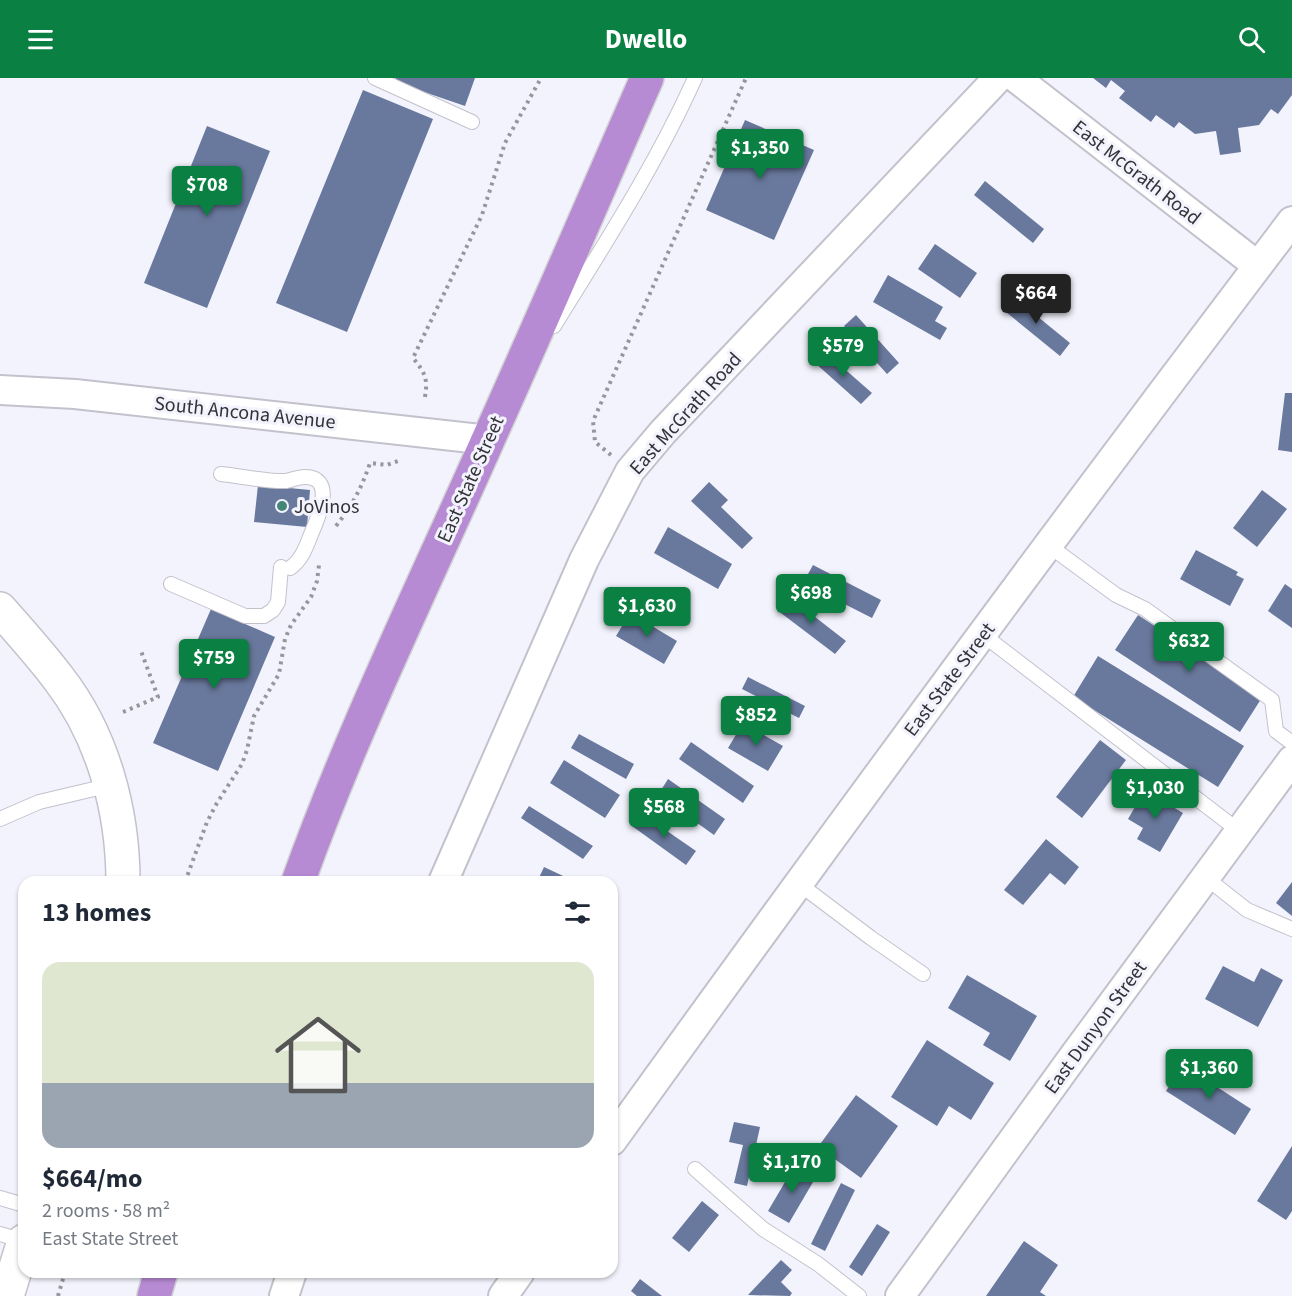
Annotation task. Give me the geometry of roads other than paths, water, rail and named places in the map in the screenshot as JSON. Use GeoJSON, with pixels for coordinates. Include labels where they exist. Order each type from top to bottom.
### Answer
{"type":"FeatureCollection","features":[{"type":"Feature","properties":{"kind":"highway","name":"East State Street"},"geometry":{"type":"LineString","coordinates":[[299,876],[394,645],[494,427],[647,78]]}},
{"type":"Feature","properties":{"kind":"highway"},"geometry":{"type":"LineString","coordinates":[[154,1296],[159,1278]]}},
{"type":"Feature","properties":{"kind":"street","name":"East McGrath Road"},"geometry":{"type":"LineString","coordinates":[[445,876],[584,560],[630,471],[663,432],[998,78]]}},
{"type":"Feature","properties":{"kind":"street","name":"East McGrath Road"},"geometry":{"type":"LineString","coordinates":[[1016,78],[1258,266]]}},
{"type":"Feature","properties":{"kind":"street","name":"East State Street"},"geometry":{"type":"LineString","coordinates":[[618,1133],[798,883],[1048,544],[1292,221]]}},
{"type":"Feature","properties":{"kind":"street","name":"South Ancona Avenue"},"geometry":{"type":"LineString","coordinates":[[0,390],[494,427]]}},
{"type":"Feature","properties":{"kind":"street"},"geometry":{"type":"LineString","coordinates":[[0,609],[61,680],[92,731],[111,784],[120,826],[123,876]]}},
{"type":"Feature","properties":{"kind":"street","name":"East Dunyon Street"},"geometry":{"type":"LineString","coordinates":[[900,1296],[1292,760]]}},
{"type":"Feature","properties":{"kind":"street"},"geometry":{"type":"LineString","coordinates":[[7,1296],[18,1260]]}},
{"type":"Feature","properties":{"kind":"street"},"geometry":{"type":"LineString","coordinates":[[284,1296],[290,1278]]}},
{"type":"Feature","properties":{"kind":"street"},"geometry":{"type":"LineString","coordinates":[[503,1296],[516,1278]]}},
{"type":"Feature","properties":{"kind":"lane"},"geometry":{"type":"LineString","coordinates":[[375,78],[472,122]]}},
{"type":"Feature","properties":{"kind":"lane"},"geometry":{"type":"LineString","coordinates":[[494,427],[676,121],[695,78]]}},
{"type":"Feature","properties":{"kind":"lane"},"geometry":{"type":"LineString","coordinates":[[171,584],[245,616],[264,616],[273,610],[278,602],[285,567],[299,562],[320,511],[324,496],[321,485],[314,478],[304,477],[286,481],[221,474]]}},
{"type":"Feature","properties":{"kind":"lane"},"geometry":{"type":"LineString","coordinates":[[1048,544],[1116,595],[1145,609],[1272,700],[1276,731],[1292,744]]}},
{"type":"Feature","properties":{"kind":"lane"},"geometry":{"type":"LineString","coordinates":[[982,634],[1239,831]]}},
{"type":"Feature","properties":{"kind":"lane"},"geometry":{"type":"LineString","coordinates":[[0,819],[39,802],[111,784]]}},
{"type":"Feature","properties":{"kind":"lane"},"geometry":{"type":"LineString","coordinates":[[1205,877],[1248,910],[1292,929]]}},
{"type":"Feature","properties":{"kind":"lane"},"geometry":{"type":"LineString","coordinates":[[798,883],[923,974]]}},
{"type":"Feature","properties":{"kind":"lane"},"geometry":{"type":"LineString","coordinates":[[695,1169],[763,1229],[818,1264],[859,1296]]}},
{"type":"Feature","properties":{"kind":"lane"},"geometry":{"type":"LineString","coordinates":[[0,1198],[18,1203]]}},
{"type":"Feature","properties":{"kind":"lane"},"geometry":{"type":"LineString","coordinates":[[0,1234],[18,1239]]}},
{"type":"Feature","properties":{"kind":"place","name":"JoVinos"},"geometry":{"type":"Point","coordinates":[282,506]}}]}
